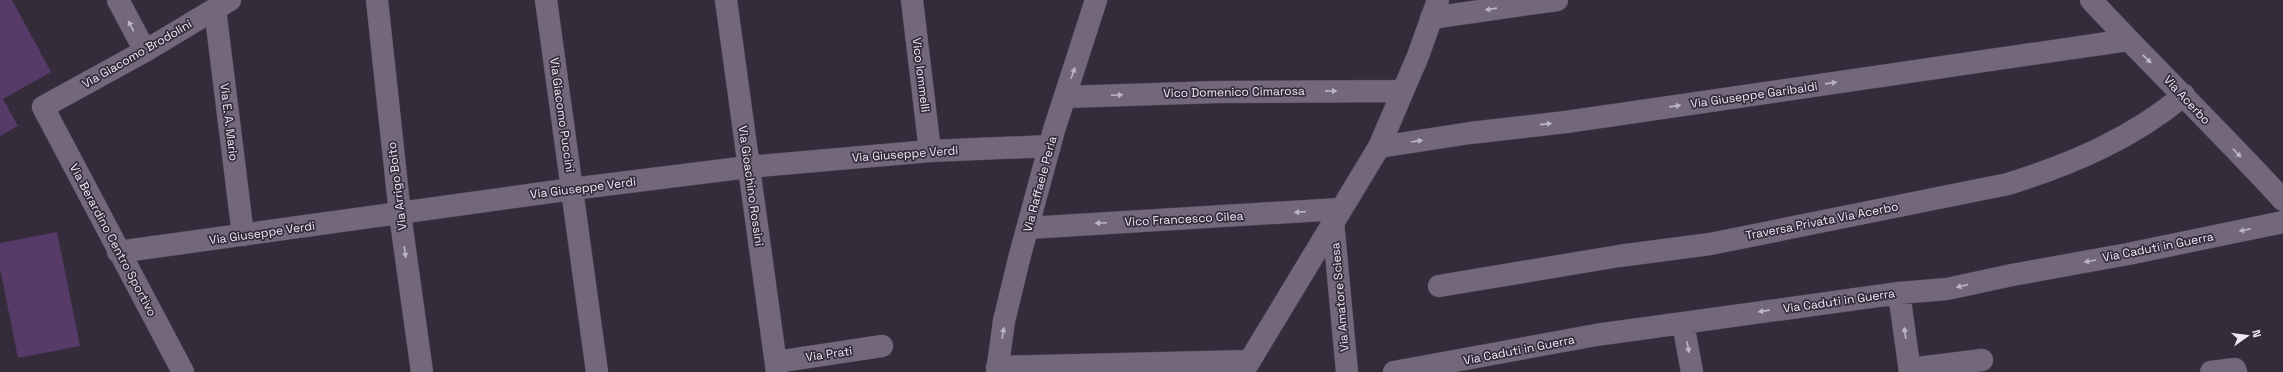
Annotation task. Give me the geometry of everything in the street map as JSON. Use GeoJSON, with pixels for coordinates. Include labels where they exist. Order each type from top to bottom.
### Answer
{"type":"FeatureCollection","features":[{"type":"Feature","properties":{"kind":"street"},"geometry":{"type":"LineString","coordinates":[[118,0],[145,51]]}},
{"type":"Feature","properties":{"kind":"street","name":"Via Arrigo Boito"},"geometry":{"type":"LineString","coordinates":[[377,0],[400,214],[422,372]]}},
{"type":"Feature","properties":{"kind":"street","name":"Via Giacomo Puccini"},"geometry":{"type":"LineString","coordinates":[[546,0],[597,372]]}},
{"type":"Feature","properties":{"kind":"street","name":"Via Gioachino Rossini"},"geometry":{"type":"LineString","coordinates":[[726,0],[776,367]]}},
{"type":"Feature","properties":{"kind":"street","name":"Vico Iommelli"},"geometry":{"type":"LineString","coordinates":[[912,0],[930,151]]}},
{"type":"Feature","properties":{"kind":"street","name":"Via Raffaele Perla"},"geometry":{"type":"LineString","coordinates":[[997,370],[1004,322],[1028,228],[1064,97],[1096,0]]}},
{"type":"Feature","properties":{"kind":"street"},"geometry":{"type":"LineString","coordinates":[[997,370],[1246,367],[1336,215],[1379,147],[1435,9],[1557,0]]}},
{"type":"Feature","properties":{"kind":"street","name":"Via Acerbo"},"geometry":{"type":"LineString","coordinates":[[2091,0],[2128,40],[2184,95],[2222,137],[2281,191]]}},
{"type":"Feature","properties":{"kind":"street","name":"Via Giacomo Brodolini"},"geometry":{"type":"LineString","coordinates":[[43,107],[145,51],[223,5]]}},
{"type":"Feature","properties":{"kind":"street","name":"Via E. A. Mario"},"geometry":{"type":"LineString","coordinates":[[223,5],[243,235]]}},
{"type":"Feature","properties":{"kind":"street","name":"Via Giuseppe Garibaldi"},"geometry":{"type":"LineString","coordinates":[[1379,147],[1470,133],[1566,122],[2128,40]]}},
{"type":"Feature","properties":{"kind":"street","name":"Vico Domenico Cimarosa"},"geometry":{"type":"LineString","coordinates":[[1064,97],[1218,92],[1403,91]]}},
{"type":"Feature","properties":{"kind":"street","name":"Traversa Privata Via Acerbo"},"geometry":{"type":"LineString","coordinates":[[1439,286],[1619,256],[1710,244],[2008,184],[2050,170],[2118,142],[2130,131],[2161,114],[2184,95]]}},
{"type":"Feature","properties":{"kind":"street","name":"Via Berardino Centro Sportivo"},"geometry":{"type":"LineString","coordinates":[[43,107],[118,252],[183,372]]}},
{"type":"Feature","properties":{"kind":"street","name":"Via Giuseppe Verdi"},"geometry":{"type":"LineString","coordinates":[[118,252],[572,189],[748,167],[930,151],[1050,146]]}},
{"type":"Feature","properties":{"kind":"street","name":"Vico Francesco Cilea"},"geometry":{"type":"LineString","coordinates":[[1028,228],[1336,215]]}},
{"type":"Feature","properties":{"kind":"street","name":"Via Amatore Sciesa"},"geometry":{"type":"LineString","coordinates":[[1336,215],[1347,372]]}},
{"type":"Feature","properties":{"kind":"street","name":"Via Caduti in Guerra"},"geometry":{"type":"LineString","coordinates":[[1394,372],[1506,362],[1596,335],[1899,293],[1948,289],[2283,222]]}},
{"type":"Feature","properties":{"kind":"street"},"geometry":{"type":"LineString","coordinates":[[1899,293],[1910,370],[1982,360]]}},
{"type":"Feature","properties":{"kind":"street"},"geometry":{"type":"LineString","coordinates":[[1683,323],[1692,372]]}},
{"type":"Feature","properties":{"kind":"street","name":"Via Prati"},"geometry":{"type":"LineString","coordinates":[[776,367],[882,346]]}},
{"type":"Feature","properties":{"kind":"street"},"geometry":{"type":"LineString","coordinates":[[2210,372],[2235,369],[2236,372]]}},
{"type":"Feature","properties":{"kind":"shaded area"},"geometry":{"type":"Polygon","coordinates":[[[0,0],[12,0],[51,72],[3,99],[18,126],[0,136],[0,0]]]}},
{"type":"Feature","properties":{"kind":"shaded area"},"geometry":{"type":"Polygon","coordinates":[[[57,232],[80,346],[18,358],[0,269],[0,243],[57,232]]]}}]}
